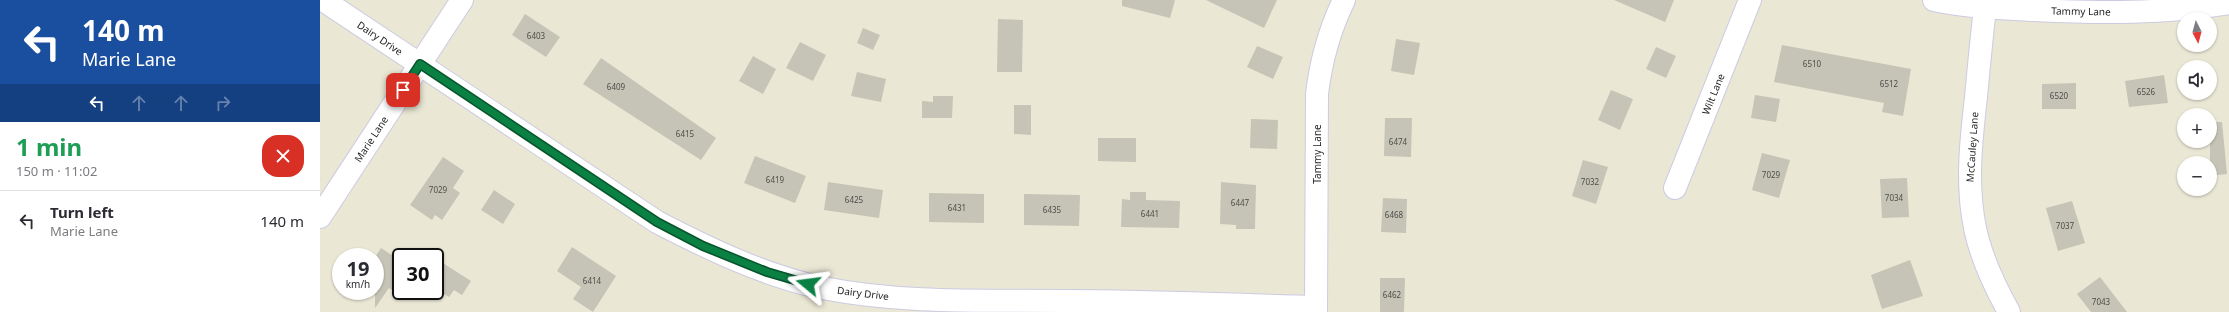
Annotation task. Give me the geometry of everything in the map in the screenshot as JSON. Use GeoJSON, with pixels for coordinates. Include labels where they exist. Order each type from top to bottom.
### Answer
{"type":"FeatureCollection","features":[{"type":"Feature","properties":{"kind":"street","name":"Dairy Drive"},"geometry":{"type":"LineString","coordinates":[[323,0],[657,222],[703,246],[767,272],[822,288],[878,297],[952,300],[1100,301],[1316,310]]}},
{"type":"Feature","properties":{"kind":"street","name":"Marie Lane"},"geometry":{"type":"LineString","coordinates":[[320,217],[462,0]]}},
{"type":"Feature","properties":{"kind":"street","name":"Tammy Lane"},"geometry":{"type":"LineString","coordinates":[[1316,310],[1317,94],[1321,61],[1330,29],[1344,0]]}},
{"type":"Feature","properties":{"kind":"street","name":"Wilt Lane"},"geometry":{"type":"LineString","coordinates":[[1675,188],[1750,0]]}},
{"type":"Feature","properties":{"kind":"street","name":"Tammy Lane"},"geometry":{"type":"LineString","coordinates":[[1934,0],[2071,12],[2161,11],[2229,3]]}},
{"type":"Feature","properties":{"kind":"street","name":"McCauley Lane"},"geometry":{"type":"LineString","coordinates":[[1985,4],[1970,156],[1970,192],[1974,228],[1982,256],[1989,276],[2008,312]]}},
{"type":"Feature","properties":{"kind":"building"},"geometry":{"type":"Polygon","coordinates":[[[1122,0],[1175,0],[1170,18],[1122,6],[1122,0]]]}},
{"type":"Feature","properties":{"kind":"building"},"geometry":{"type":"Polygon","coordinates":[[[1206,0],[1277,0],[1264,28],[1206,0]]]}},
{"type":"Feature","properties":{"kind":"building"},"geometry":{"type":"Polygon","coordinates":[[[1614,0],[1674,0],[1665,22],[1614,0]]]}},
{"type":"Feature","properties":{"kind":"building"},"geometry":{"type":"Polygon","coordinates":[[[525,14],[560,37],[546,57],[512,35],[525,14]]]}},
{"type":"Feature","properties":{"kind":"building"},"geometry":{"type":"Polygon","coordinates":[[[998,19],[1023,20],[1022,72],[997,72],[998,19]]]}},
{"type":"Feature","properties":{"kind":"building"},"geometry":{"type":"Polygon","coordinates":[[[863,28],[880,35],[873,50],[857,43],[863,28]]]}},
{"type":"Feature","properties":{"kind":"building"},"geometry":{"type":"Polygon","coordinates":[[[1396,39],[1420,43],[1414,75],[1391,71],[1396,39]]]}},
{"type":"Feature","properties":{"kind":"building"},"geometry":{"type":"Polygon","coordinates":[[[800,42],[826,55],[813,81],[786,68],[800,42]]]}},
{"type":"Feature","properties":{"kind":"building"},"geometry":{"type":"Polygon","coordinates":[[[1782,45],[1911,69],[1903,116],[1882,112],[1884,103],[1774,82],[1782,45]]]}},
{"type":"Feature","properties":{"kind":"building"},"geometry":{"type":"Polygon","coordinates":[[[1257,46],[1283,57],[1273,79],[1247,67],[1257,46]]]}},
{"type":"Feature","properties":{"kind":"building"},"geometry":{"type":"Polygon","coordinates":[[[1656,47],[1676,56],[1666,78],[1646,69],[1656,47]]]}},
{"type":"Feature","properties":{"kind":"building"},"geometry":{"type":"Polygon","coordinates":[[[753,56],[776,69],[763,94],[739,81],[753,56]]]}},
{"type":"Feature","properties":{"kind":"building"},"geometry":{"type":"Polygon","coordinates":[[[601,58],[716,138],[701,160],[583,84],[601,58]]]}},
{"type":"Feature","properties":{"kind":"building"},"geometry":{"type":"Polygon","coordinates":[[[857,72],[886,79],[881,102],[851,96],[857,72]]]}},
{"type":"Feature","properties":{"kind":"building"},"geometry":{"type":"Polygon","coordinates":[[[2164,75],[2168,103],[2129,107],[2125,81],[2164,75]]]}},
{"type":"Feature","properties":{"kind":"building"},"geometry":{"type":"Polygon","coordinates":[[[2076,83],[2076,109],[2042,109],[2042,84],[2076,83]]]}},
{"type":"Feature","properties":{"kind":"building"},"geometry":{"type":"Polygon","coordinates":[[[1611,90],[1633,99],[1620,130],[1598,120],[1611,90]]]}},
{"type":"Feature","properties":{"kind":"building"},"geometry":{"type":"Polygon","coordinates":[[[1755,95],[1780,99],[1776,122],[1751,118],[1755,95]]]}},
{"type":"Feature","properties":{"kind":"building"},"geometry":{"type":"Polygon","coordinates":[[[933,96],[953,96],[952,118],[922,118],[922,101],[933,102],[933,96]]]}},
{"type":"Feature","properties":{"kind":"building"},"geometry":{"type":"Polygon","coordinates":[[[1014,105],[1031,105],[1031,135],[1014,134],[1014,105]]]}},
{"type":"Feature","properties":{"kind":"building"},"geometry":{"type":"Polygon","coordinates":[[[1385,118],[1412,118],[1411,157],[1384,156],[1385,118]]]}},
{"type":"Feature","properties":{"kind":"building"},"geometry":{"type":"Polygon","coordinates":[[[1251,119],[1278,120],[1277,149],[1250,148],[1251,119]]]}},
{"type":"Feature","properties":{"kind":"building"},"geometry":{"type":"Polygon","coordinates":[[[2217,122],[2222,122],[2227,174],[2217,175],[2217,156],[2210,156],[2210,148],[2217,148],[2217,122]]]}},
{"type":"Feature","properties":{"kind":"building"},"geometry":{"type":"Polygon","coordinates":[[[1098,138],[1136,138],[1136,162],[1098,161],[1098,138]]]}},
{"type":"Feature","properties":{"kind":"building"},"geometry":{"type":"Polygon","coordinates":[[[1762,153],[1790,160],[1779,198],[1752,190],[1762,153]]]}},
{"type":"Feature","properties":{"kind":"building"},"geometry":{"type":"Polygon","coordinates":[[[755,156],[806,176],[795,203],[744,183],[755,156]]]}},
{"type":"Feature","properties":{"kind":"building"},"geometry":{"type":"Polygon","coordinates":[[[443,157],[464,171],[453,188],[460,193],[442,220],[435,215],[432,220],[410,205],[443,157]]]}},
{"type":"Feature","properties":{"kind":"building"},"geometry":{"type":"Polygon","coordinates":[[[1583,160],[1608,167],[1596,204],[1572,196],[1583,160]]]}},
{"type":"Feature","properties":{"kind":"building"},"geometry":{"type":"Polygon","coordinates":[[[1907,178],[1909,217],[1882,218],[1880,179],[1907,178]]]}},
{"type":"Feature","properties":{"kind":"building"},"geometry":{"type":"Polygon","coordinates":[[[828,182],[883,190],[879,218],[824,210],[828,182]]]}},
{"type":"Feature","properties":{"kind":"building"},"geometry":{"type":"Polygon","coordinates":[[[1221,182],[1256,185],[1255,229],[1236,229],[1236,225],[1220,224],[1221,182]]]}},
{"type":"Feature","properties":{"kind":"building"},"geometry":{"type":"Polygon","coordinates":[[[494,190],[515,204],[503,224],[481,210],[494,190]]]}},
{"type":"Feature","properties":{"kind":"building"},"geometry":{"type":"Polygon","coordinates":[[[1130,192],[1146,192],[1146,200],[1180,201],[1179,228],[1121,227],[1122,199],[1130,200],[1130,192]]]}},
{"type":"Feature","properties":{"kind":"building"},"geometry":{"type":"Polygon","coordinates":[[[929,193],[984,194],[984,223],[929,222],[929,193]]]}},
{"type":"Feature","properties":{"kind":"building"},"geometry":{"type":"Polygon","coordinates":[[[1024,194],[1080,195],[1079,226],[1024,225],[1024,194]]]}},
{"type":"Feature","properties":{"kind":"building"},"geometry":{"type":"Polygon","coordinates":[[[1383,198],[1407,199],[1406,233],[1381,232],[1383,198]]]}},
{"type":"Feature","properties":{"kind":"building"},"geometry":{"type":"Polygon","coordinates":[[[2072,201],[2085,243],[2058,251],[2046,208],[2072,201]]]}},
{"type":"Feature","properties":{"kind":"building"},"geometry":{"type":"Polygon","coordinates":[[[572,247],[616,276],[593,312],[573,299],[581,287],[557,271],[572,247]]]}},
{"type":"Feature","properties":{"kind":"building"},"geometry":{"type":"Polygon","coordinates":[[[384,250],[392,255],[392,290],[389,288],[384,295],[384,250]]]}},
{"type":"Feature","properties":{"kind":"building"},"geometry":{"type":"Polygon","coordinates":[[[1910,260],[1923,296],[1882,309],[1871,275],[1910,260]]]}},
{"type":"Feature","properties":{"kind":"building"},"geometry":{"type":"Polygon","coordinates":[[[444,264],[471,281],[462,295],[454,290],[449,297],[444,294],[444,264]]]}},
{"type":"Feature","properties":{"kind":"building"},"geometry":{"type":"Polygon","coordinates":[[[2100,277],[2127,312],[2091,312],[2077,294],[2100,277]]]}},
{"type":"Feature","properties":{"kind":"building"},"geometry":{"type":"Polygon","coordinates":[[[1380,278],[1405,278],[1404,312],[1380,312],[1380,278]]]}},
{"type":"Feature","properties":{"kind":"building"},"geometry":{"type":"Polygon","coordinates":[[[375,300],[381,300],[375,308],[375,300]]]}},
{"type":"Feature","properties":{"kind":"route"},"geometry":{"type":"LineString","coordinates":[[403,90],[420,64],[657,222],[703,246],[767,272],[808,284]]}}]}
